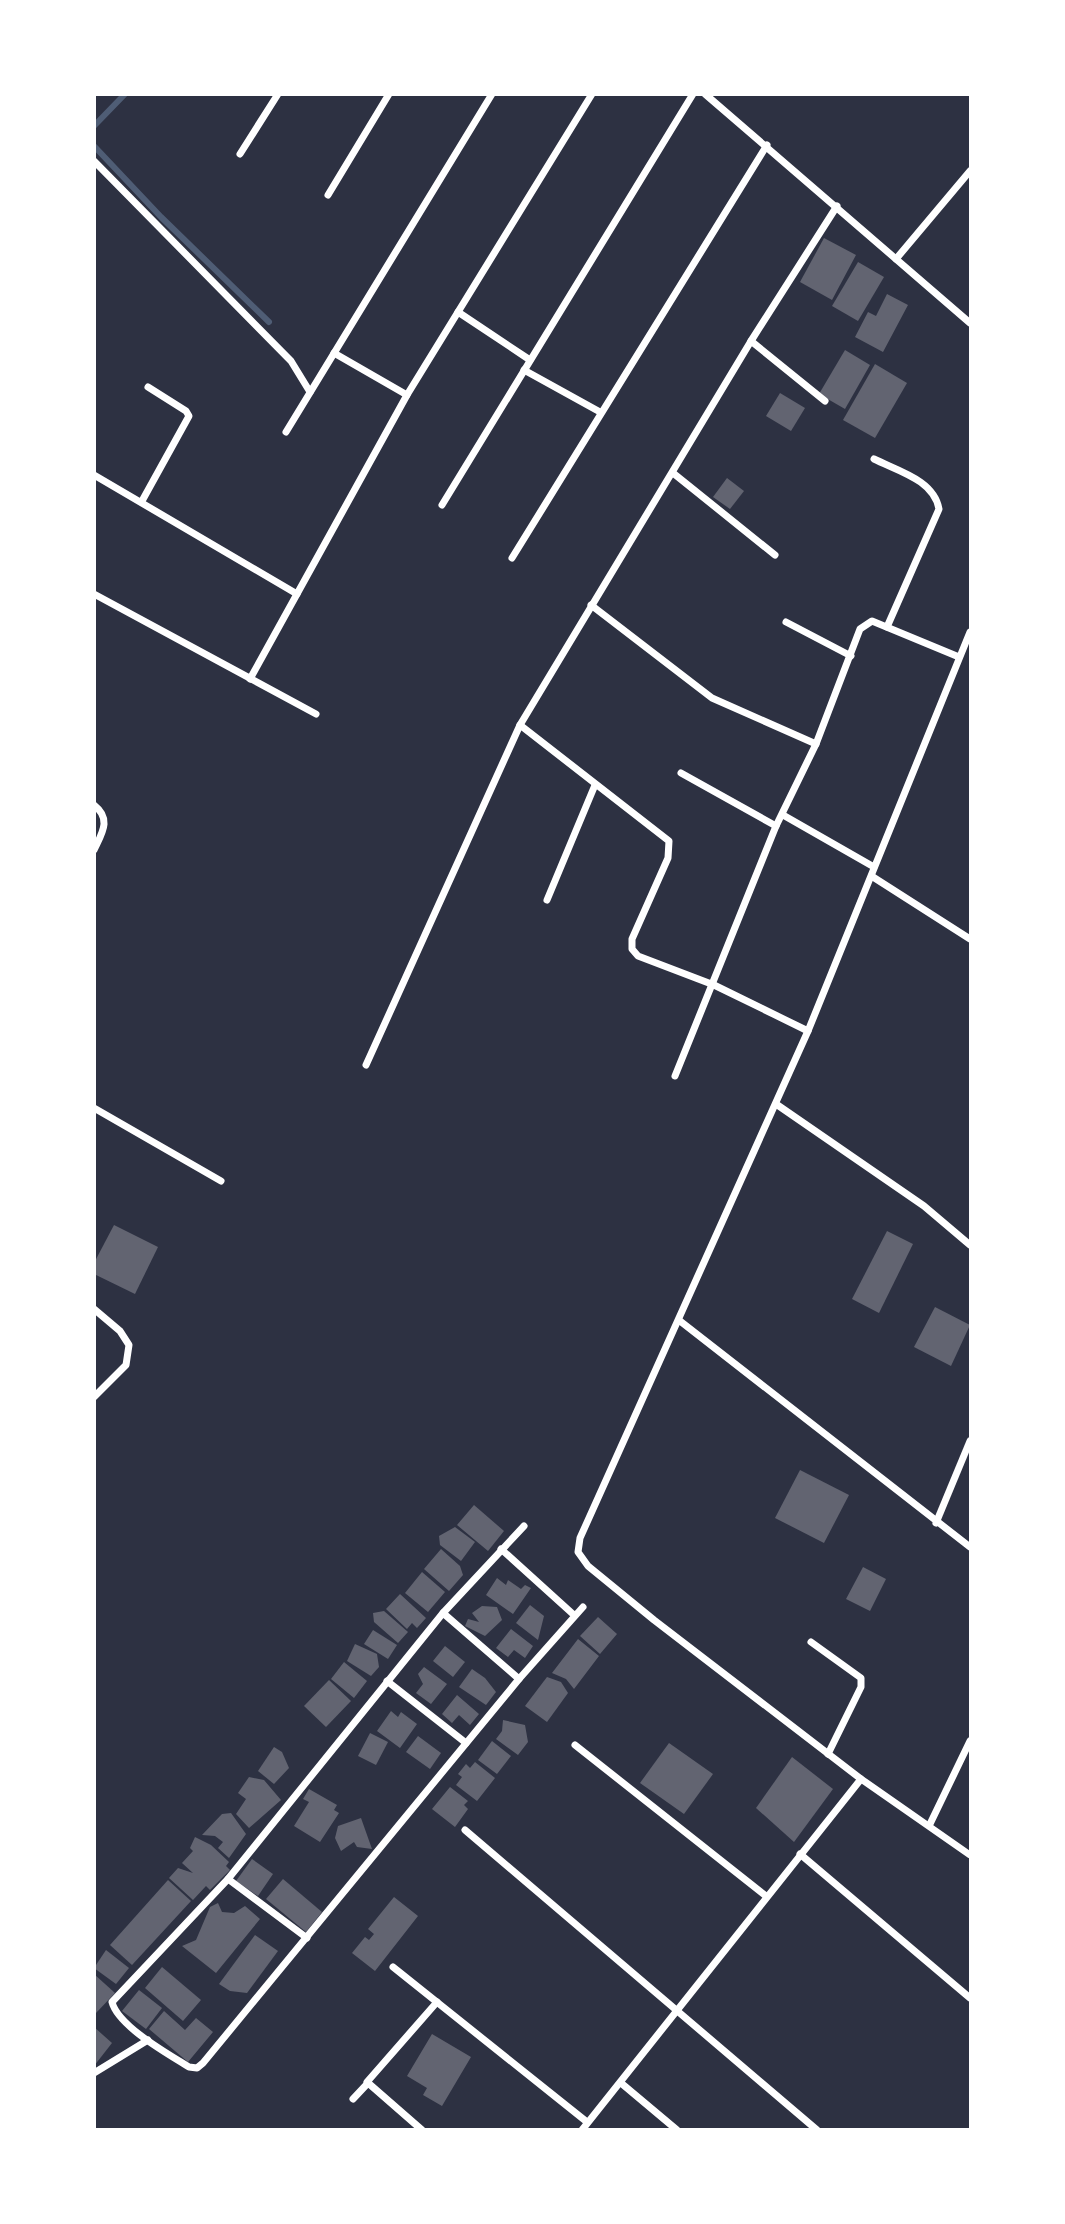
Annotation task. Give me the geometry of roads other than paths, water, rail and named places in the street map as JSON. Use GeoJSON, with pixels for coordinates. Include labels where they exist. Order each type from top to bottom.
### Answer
{"type":"FeatureCollection","features":[{"type":"Feature","properties":{"kind":"street"},"geometry":{"type":"LineString","coordinates":[[240,154],[278,94]]}},
{"type":"Feature","properties":{"kind":"street"},"geometry":{"type":"LineString","coordinates":[[328,195],[389,94]]}},
{"type":"Feature","properties":{"kind":"street"},"geometry":{"type":"LineString","coordinates":[[286,432],[492,94]]}},
{"type":"Feature","properties":{"kind":"street"},"geometry":{"type":"LineString","coordinates":[[250,679],[407,395],[592,94]]}},
{"type":"Feature","properties":{"kind":"street"},"geometry":{"type":"LineString","coordinates":[[442,505],[692,94]]}},
{"type":"Feature","properties":{"kind":"street"},"geometry":{"type":"LineString","coordinates":[[708,95],[971,323]]}},
{"type":"Feature","properties":{"kind":"street"},"geometry":{"type":"LineString","coordinates":[[512,558],[767,145]]}},
{"type":"Feature","properties":{"kind":"street"},"geometry":{"type":"LineString","coordinates":[[94,162],[291,361],[310,392]]}},
{"type":"Feature","properties":{"kind":"street"},"geometry":{"type":"LineString","coordinates":[[896,259],[971,171]]}},
{"type":"Feature","properties":{"kind":"street"},"geometry":{"type":"LineString","coordinates":[[366,1065],[520,725],[751,341],[837,206]]}},
{"type":"Feature","properties":{"kind":"street"},"geometry":{"type":"LineString","coordinates":[[458,312],[530,359]]}},
{"type":"Feature","properties":{"kind":"street"},"geometry":{"type":"LineString","coordinates":[[751,341],[825,401]]}},
{"type":"Feature","properties":{"kind":"street"},"geometry":{"type":"LineString","coordinates":[[334,353],[407,395]]}},
{"type":"Feature","properties":{"kind":"street"},"geometry":{"type":"LineString","coordinates":[[524,370],[600,412]]}},
{"type":"Feature","properties":{"kind":"street"},"geometry":{"type":"LineString","coordinates":[[142,501],[189,416],[186,411],[148,387]]}},
{"type":"Feature","properties":{"kind":"street"},"geometry":{"type":"LineString","coordinates":[[874,459],[927,486],[936,496],[939,509],[887,627]]}},
{"type":"Feature","properties":{"kind":"street"},"geometry":{"type":"LineString","coordinates":[[673,473],[775,555]]}},
{"type":"Feature","properties":{"kind":"street"},"geometry":{"type":"LineString","coordinates":[[94,475],[297,594]]}},
{"type":"Feature","properties":{"kind":"street"},"geometry":{"type":"LineString","coordinates":[[94,594],[316,713]]}},
{"type":"Feature","properties":{"kind":"street"},"geometry":{"type":"LineString","coordinates":[[591,605],[712,698],[816,744]]}},
{"type":"Feature","properties":{"kind":"street"},"geometry":{"type":"LineString","coordinates":[[675,1076],[776,826],[816,744],[859,629],[872,621],[960,657]]}},
{"type":"Feature","properties":{"kind":"street"},"geometry":{"type":"LineString","coordinates":[[786,622],[850,656]]}},
{"type":"Feature","properties":{"kind":"street"},"geometry":{"type":"LineString","coordinates":[[970,636],[808,1031],[742,1173],[680,1321],[580,1538],[578,1552],[588,1566],[654,1620],[828,1754],[971,1855]]}},
{"type":"Feature","properties":{"kind":"street"},"geometry":{"type":"LineString","coordinates":[[520,725],[595,785],[665,835],[671,847],[632,939],[632,949],[638,956],[714,985],[808,1031]]}},
{"type":"Feature","properties":{"kind":"street"},"geometry":{"type":"LineString","coordinates":[[681,773],[776,826]]}},
{"type":"Feature","properties":{"kind":"street"},"geometry":{"type":"LineString","coordinates":[[547,900],[595,785]]}},
{"type":"Feature","properties":{"kind":"street"},"geometry":{"type":"LineString","coordinates":[[94,805],[102,813],[106,826],[94,850]]}},
{"type":"Feature","properties":{"kind":"street"},"geometry":{"type":"LineString","coordinates":[[783,815],[874,867]]}},
{"type":"Feature","properties":{"kind":"street"},"geometry":{"type":"LineString","coordinates":[[873,877],[971,939]]}},
{"type":"Feature","properties":{"kind":"street"},"geometry":{"type":"LineString","coordinates":[[776,1104],[924,1206],[971,1245]]}},
{"type":"Feature","properties":{"kind":"street"},"geometry":{"type":"LineString","coordinates":[[94,1108],[221,1181]]}},
{"type":"Feature","properties":{"kind":"street"},"geometry":{"type":"LineString","coordinates":[[94,1309],[120,1331],[129,1345],[126,1365],[94,1397]]}},
{"type":"Feature","properties":{"kind":"street"},"geometry":{"type":"LineString","coordinates":[[680,1321],[971,1548]]}},
{"type":"Feature","properties":{"kind":"street"},"geometry":{"type":"LineString","coordinates":[[936,1523],[971,1441]]}},
{"type":"Feature","properties":{"kind":"street"},"geometry":{"type":"LineString","coordinates":[[524,1526],[443,1613],[229,1879],[112,2002],[114,2010],[148,2040],[189,2067],[197,2068],[519,1679],[583,1607]]}},
{"type":"Feature","properties":{"kind":"street"},"geometry":{"type":"LineString","coordinates":[[501,1549],[574,1615]]}},
{"type":"Feature","properties":{"kind":"street"},"geometry":{"type":"LineString","coordinates":[[443,1613],[519,1679]]}},
{"type":"Feature","properties":{"kind":"street"},"geometry":{"type":"LineString","coordinates":[[811,1642],[862,1678],[861,1687],[828,1754]]}},
{"type":"Feature","properties":{"kind":"street"},"geometry":{"type":"LineString","coordinates":[[387,1681],[466,1743]]}},
{"type":"Feature","properties":{"kind":"street"},"geometry":{"type":"LineString","coordinates":[[930,1824],[971,1741]]}},
{"type":"Feature","properties":{"kind":"street"},"geometry":{"type":"LineString","coordinates":[[575,1745],[766,1896]]}},
{"type":"Feature","properties":{"kind":"street"},"geometry":{"type":"LineString","coordinates":[[582,2130],[675,2009],[862,1779]]}},
{"type":"Feature","properties":{"kind":"street"},"geometry":{"type":"LineString","coordinates":[[465,1830],[817,2130]]}},
{"type":"Feature","properties":{"kind":"street"},"geometry":{"type":"LineString","coordinates":[[800,1854],[971,1998]]}},
{"type":"Feature","properties":{"kind":"street"},"geometry":{"type":"LineString","coordinates":[[229,1879],[307,1938]]}},
{"type":"Feature","properties":{"kind":"street"},"geometry":{"type":"LineString","coordinates":[[393,1966],[587,2122]]}},
{"type":"Feature","properties":{"kind":"street"},"geometry":{"type":"LineString","coordinates":[[353,2099],[437,2002]]}},
{"type":"Feature","properties":{"kind":"street"},"geometry":{"type":"LineString","coordinates":[[94,2073],[148,2040]]}},
{"type":"Feature","properties":{"kind":"street"},"geometry":{"type":"LineString","coordinates":[[621,2082],[677,2130]]}},
{"type":"Feature","properties":{"kind":"street"},"geometry":{"type":"LineString","coordinates":[[368,2083],[422,2130]]}},
{"type":"Feature","properties":{"kind":"waterway"},"geometry":{"type":"LineString","coordinates":[[94,126],[125,94]]}},
{"type":"Feature","properties":{"kind":"waterway"},"geometry":{"type":"LineString","coordinates":[[94,146],[161,217],[269,322]]}}]}
